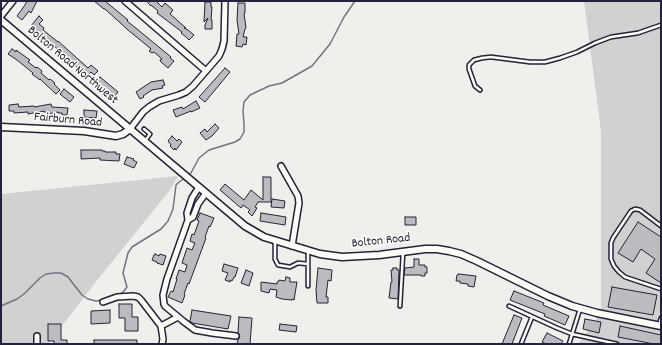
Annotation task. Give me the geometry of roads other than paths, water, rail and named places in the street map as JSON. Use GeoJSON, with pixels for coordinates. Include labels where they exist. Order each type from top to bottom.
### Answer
{"type":"FeatureCollection","features":[{"type":"Feature","properties":{"kind":"street"},"geometry":{"type":"LineString","coordinates":[[1,16],[13,1]]}},
{"type":"Feature","properties":{"kind":"street"},"geometry":{"type":"LineString","coordinates":[[125,1],[206,71]]}},
{"type":"Feature","properties":{"kind":"street"},"geometry":{"type":"LineString","coordinates":[[130,129],[143,112],[159,101],[186,92],[219,56],[224,41],[224,1]]}},
{"type":"Feature","properties":{"kind":"street","name":"Bolton Road Northwest"},"geometry":{"type":"LineString","coordinates":[[1,20],[130,129]]}},
{"type":"Feature","properties":{"kind":"street","name":"Fairburn Road"},"geometry":{"type":"LineString","coordinates":[[1,127],[84,131],[116,136],[123,134],[130,129]]}},
{"type":"Feature","properties":{"kind":"street","name":"Bolton Road"},"geometry":{"type":"LineString","coordinates":[[130,129],[245,226],[264,237],[320,254],[342,257],[378,255],[425,249],[449,251],[461,254],[477,261],[548,296],[572,306],[597,313],[660,326]]}},
{"type":"Feature","properties":{"kind":"street"},"geometry":{"type":"LineString","coordinates":[[281,166],[298,196],[299,204],[292,246]]}},
{"type":"Feature","properties":{"kind":"street"},"geometry":{"type":"LineString","coordinates":[[199,186],[186,213],[188,220],[167,279],[163,295],[165,306],[196,330],[236,336]]}},
{"type":"Feature","properties":{"kind":"street"},"geometry":{"type":"LineString","coordinates":[[188,220],[193,217],[206,193]]}},
{"type":"Feature","properties":{"kind":"street"},"geometry":{"type":"LineString","coordinates":[[191,202],[198,206]]}},
{"type":"Feature","properties":{"kind":"street"},"geometry":{"type":"LineString","coordinates":[[104,302],[117,297],[138,297],[160,326],[163,339],[162,344]]}},
{"type":"Feature","properties":{"kind":"street"},"geometry":{"type":"LineString","coordinates":[[160,326],[178,317]]}},
{"type":"Feature","properties":{"kind":"street"},"geometry":{"type":"LineString","coordinates":[[37,336],[37,344]]}},
{"type":"Feature","properties":{"kind":"lane"},"geometry":{"type":"LineString","coordinates":[[480,90],[475,86],[469,70],[469,65],[474,60],[491,57],[530,62],[546,62],[571,54],[611,37],[638,33],[661,25]]}},
{"type":"Feature","properties":{"kind":"lane"},"geometry":{"type":"LineString","coordinates":[[144,129],[150,134],[145,141]]}},
{"type":"Feature","properties":{"kind":"lane"},"geometry":{"type":"LineString","coordinates":[[661,226],[640,210],[634,209],[631,211],[611,243],[611,260],[614,266],[625,278],[661,289]]}},
{"type":"Feature","properties":{"kind":"lane"},"geometry":{"type":"LineString","coordinates":[[275,240],[275,259],[278,265],[290,267],[298,262],[308,264]]}},
{"type":"Feature","properties":{"kind":"lane"},"geometry":{"type":"LineString","coordinates":[[308,250],[308,286]]}},
{"type":"Feature","properties":{"kind":"lane"},"geometry":{"type":"LineString","coordinates":[[400,306],[403,252]]}},
{"type":"Feature","properties":{"kind":"lane"},"geometry":{"type":"LineString","coordinates":[[509,306],[572,334],[617,344]]}},
{"type":"Feature","properties":{"kind":"lane"},"geometry":{"type":"LineString","coordinates":[[569,344],[580,308]]}},
{"type":"Feature","properties":{"kind":"lane"},"geometry":{"type":"LineString","coordinates":[[521,344],[532,317]]}},
{"type":"Feature","properties":{"kind":"lane"},"geometry":{"type":"LineString","coordinates":[[660,326],[661,318]]}},
{"type":"Feature","properties":{"kind":"waterway"},"geometry":{"type":"LineString","coordinates":[[188,175],[191,173],[199,158],[209,150],[240,139],[244,132],[244,102],[250,95],[269,86],[282,83],[312,66],[330,44],[344,17],[355,1]]}},
{"type":"Feature","properties":{"kind":"waterway"},"geometry":{"type":"LineString","coordinates":[[119,295],[127,287],[123,273],[128,253],[132,247],[161,229],[168,221],[173,209],[176,185],[185,178]]}},
{"type":"Feature","properties":{"kind":"waterway"},"geometry":{"type":"LineString","coordinates":[[1,306],[17,299],[46,274],[54,273],[61,273],[68,277],[82,295],[88,299],[96,301],[102,300]]}}]}
